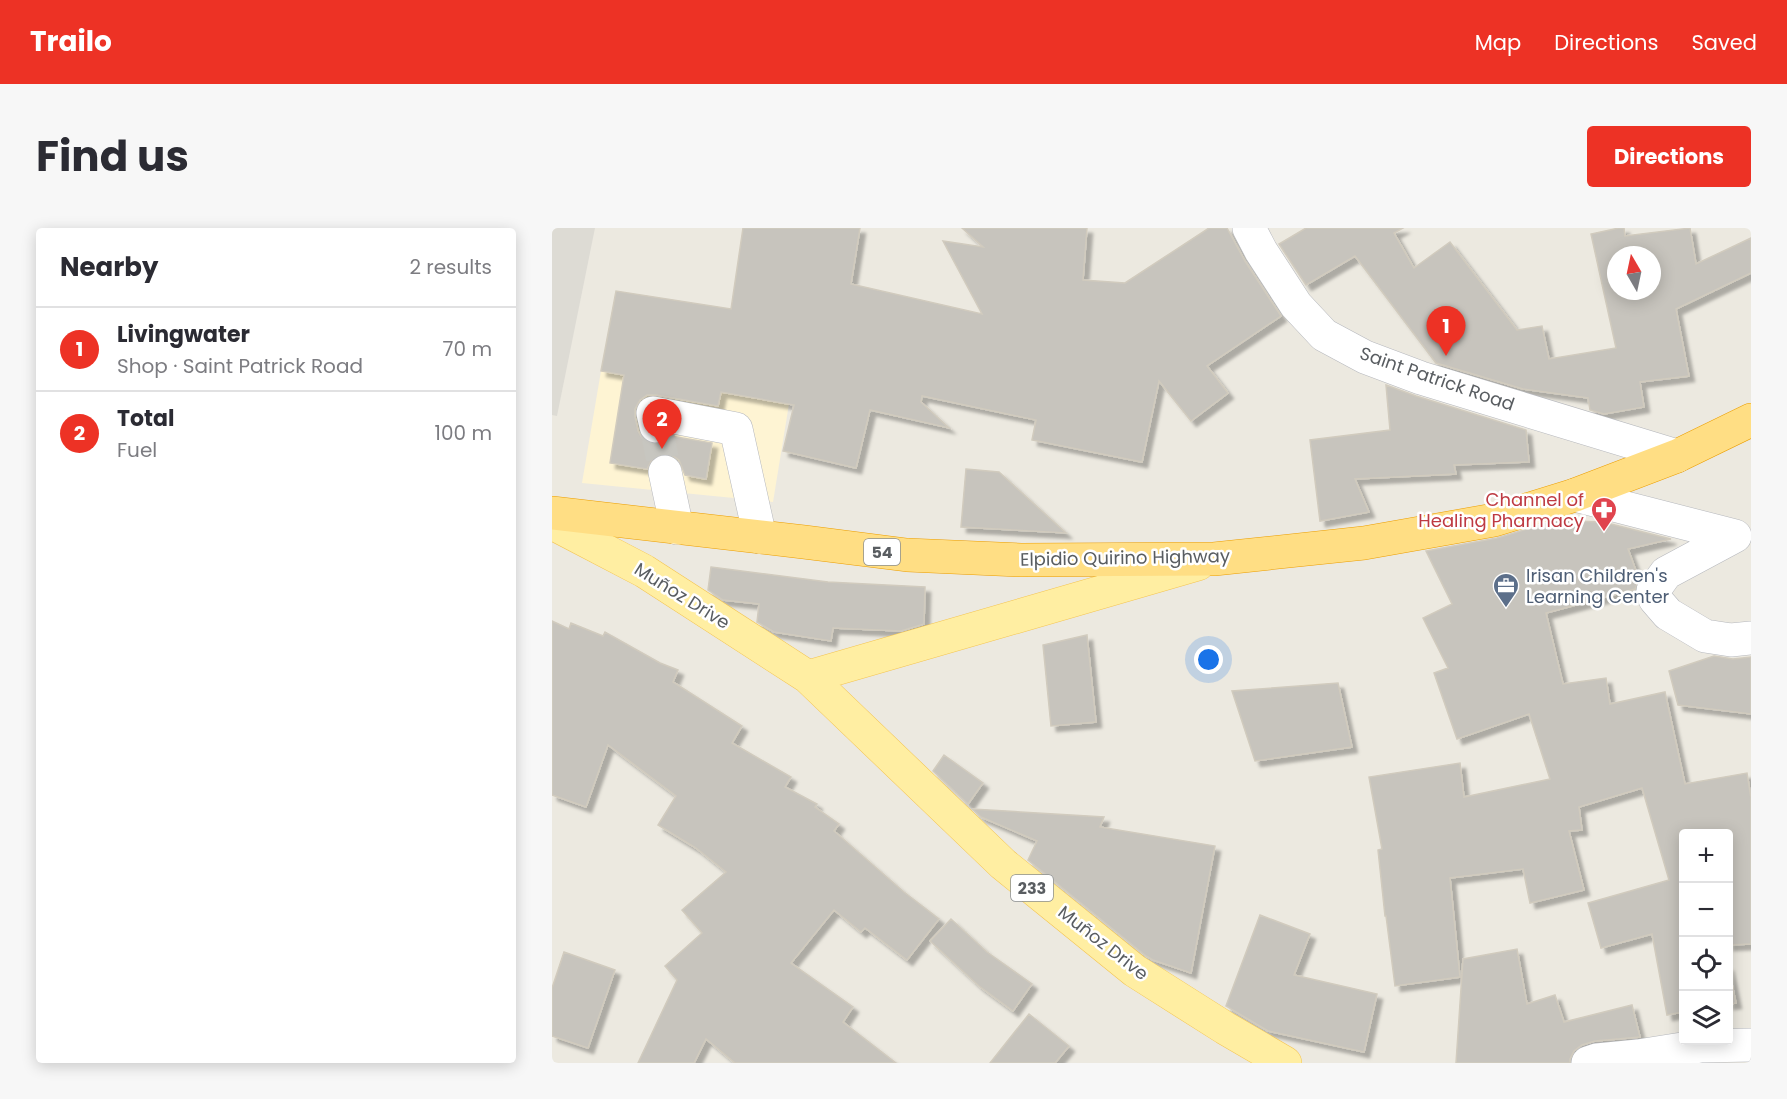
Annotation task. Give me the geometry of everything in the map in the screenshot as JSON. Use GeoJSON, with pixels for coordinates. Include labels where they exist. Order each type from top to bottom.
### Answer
{"type":"FeatureCollection","features":[{"type":"Feature","properties":{"kind":"highway","name":"Elpidio Quirino Highway"},"geometry":{"type":"LineString","coordinates":[[552,513],[919,556],[1021,560],[1214,559],[1364,543],[1494,520],[1575,495],[1677,456],[1751,420]]}},
{"type":"Feature","properties":{"kind":"main road","name":"Muñoz Drive"},"geometry":{"type":"LineString","coordinates":[[552,523],[644,571],[808,677],[1002,864],[1135,970],[1225,1028],[1285,1063]]}},
{"type":"Feature","properties":{"kind":"main road"},"geometry":{"type":"LineString","coordinates":[[808,677],[1214,559]]}},
{"type":"Feature","properties":{"kind":"street","name":"Saint Patrick Road"},"geometry":{"type":"LineString","coordinates":[[1249,228],[1296,305],[1324,335],[1365,357],[1421,378],[1677,456]]}},
{"type":"Feature","properties":{"kind":"street"},"geometry":{"type":"LineString","coordinates":[[656,426],[654,413],[736,429],[760,537]]}},
{"type":"Feature","properties":{"kind":"street"},"geometry":{"type":"LineString","coordinates":[[665,472],[677,528]]}},
{"type":"Feature","properties":{"kind":"street"},"geometry":{"type":"LineString","coordinates":[[1575,495],[1743,534]]}},
{"type":"Feature","properties":{"kind":"street"},"geometry":{"type":"LineString","coordinates":[[1743,534],[1666,573],[1653,591],[1655,599],[1668,614],[1705,636],[1731,640],[1751,638]]}},
{"type":"Feature","properties":{"kind":"street"},"geometry":{"type":"LineString","coordinates":[[1588,1063],[1701,1046],[1751,1045]]}},
{"type":"Feature","properties":{"kind":"shaded area"},"geometry":{"type":"Polygon","coordinates":[[[552,228],[595,228],[557,416],[552,415],[552,228]]]}},
{"type":"Feature","properties":{"kind":"shaded area"},"geometry":{"type":"Polygon","coordinates":[[[601,371],[789,404],[773,502],[582,483],[601,371]]]}},
{"type":"Feature","properties":{"kind":"building"},"geometry":{"type":"Polygon","coordinates":[[[743,228],[860,228],[851,284],[982,314],[943,241],[983,247],[962,228],[1087,228],[1083,280],[1125,283],[1209,228],[1227,228],[1245,261],[1281,316],[1207,366],[1228,393],[1191,421],[1159,381],[1142,462],[1032,440],[1036,420],[922,396],[921,402],[949,428],[870,410],[856,468],[783,451],[794,405],[721,392],[718,406],[647,395],[640,400],[635,409],[638,431],[642,438],[650,444],[661,444],[671,436],[712,443],[706,479],[685,475],[679,460],[670,454],[662,454],[653,458],[647,469],[610,463],[624,375],[601,371],[616,291],[731,309],[743,228]]]}},
{"type":"Feature","properties":{"kind":"building"},"geometry":{"type":"Polygon","coordinates":[[[1306,228],[1403,228],[1394,233],[1414,268],[1450,242],[1517,330],[1542,326],[1549,359],[1616,348],[1591,234],[1619,228],[1624,228],[1625,236],[1690,228],[1696,264],[1751,238],[1751,273],[1676,309],[1689,376],[1640,382],[1644,407],[1604,414],[1590,410],[1588,398],[1523,389],[1436,363],[1355,256],[1306,285],[1279,244],[1306,228]]]}},
{"type":"Feature","properties":{"kind":"building"},"geometry":{"type":"Polygon","coordinates":[[[1386,385],[1526,430],[1529,462],[1454,465],[1456,474],[1355,479],[1369,512],[1320,521],[1310,440],[1390,430],[1386,385]]]}},
{"type":"Feature","properties":{"kind":"building"},"geometry":{"type":"Polygon","coordinates":[[[966,469],[999,472],[1066,533],[961,527],[966,469]]]}},
{"type":"Feature","properties":{"kind":"building"},"geometry":{"type":"Polygon","coordinates":[[[1575,518],[1575,521],[1603,522],[1671,539],[1628,549],[1639,579],[1635,589],[1546,613],[1563,684],[1606,678],[1610,704],[1665,692],[1685,784],[1747,773],[1751,798],[1751,944],[1733,945],[1733,829],[1679,829],[1679,1013],[1667,1015],[1652,934],[1601,948],[1588,903],[1669,880],[1642,788],[1579,807],[1582,830],[1569,831],[1584,890],[1530,903],[1523,869],[1450,878],[1460,977],[1395,986],[1378,850],[1382,849],[1369,777],[1460,763],[1464,797],[1550,779],[1529,714],[1457,739],[1434,673],[1448,668],[1423,618],[1452,604],[1426,551],[1497,538],[1550,522],[1575,518]]]}},
{"type":"Feature","properties":{"kind":"building"},"geometry":{"type":"Polygon","coordinates":[[[711,567],[828,582],[925,587],[924,624],[901,631],[833,628],[831,641],[774,632],[757,622],[759,604],[723,600],[708,590],[711,567]]]}},
{"type":"Feature","properties":{"kind":"building"},"geometry":{"type":"Polygon","coordinates":[[[552,621],[569,629],[571,623],[603,636],[605,632],[660,663],[678,670],[673,682],[742,726],[732,743],[791,777],[785,787],[817,804],[815,807],[839,824],[834,831],[939,919],[907,960],[865,928],[861,932],[834,910],[791,963],[853,1007],[843,1022],[896,1063],[735,1063],[706,1039],[694,1063],[638,1063],[677,980],[665,966],[702,933],[682,910],[726,872],[696,848],[658,825],[676,796],[608,745],[586,807],[552,795],[552,621]]]}},
{"type":"Feature","properties":{"kind":"building"},"geometry":{"type":"Polygon","coordinates":[[[1087,635],[1096,722],[1051,726],[1043,645],[1087,635]]]}},
{"type":"Feature","properties":{"kind":"building"},"geometry":{"type":"Polygon","coordinates":[[[1714,656],[1733,659],[1751,657],[1751,714],[1678,705],[1669,671],[1714,656]]]}},
{"type":"Feature","properties":{"kind":"building"},"geometry":{"type":"Polygon","coordinates":[[[1338,683],[1352,747],[1255,761],[1232,691],[1338,683]]]}},
{"type":"Feature","properties":{"kind":"building"},"geometry":{"type":"Polygon","coordinates":[[[944,755],[983,783],[968,804],[933,771],[944,755]]]}},
{"type":"Feature","properties":{"kind":"building"},"geometry":{"type":"Polygon","coordinates":[[[972,809],[1104,817],[1100,827],[1215,846],[1191,973],[1146,956],[1028,860],[1037,841],[981,817],[972,809]]]}},
{"type":"Feature","properties":{"kind":"building"},"geometry":{"type":"Polygon","coordinates":[[[1260,915],[1310,934],[1294,975],[1377,994],[1364,1052],[1268,1031],[1226,1006],[1260,915]]]}},
{"type":"Feature","properties":{"kind":"building"},"geometry":{"type":"Polygon","coordinates":[[[951,919],[987,952],[1032,984],[1013,1011],[979,986],[930,941],[951,919]]]}},
{"type":"Feature","properties":{"kind":"building"},"geometry":{"type":"Polygon","coordinates":[[[1517,949],[1527,1004],[1555,995],[1564,1022],[1632,1005],[1640,1037],[1595,1041],[1582,1045],[1574,1051],[1570,1063],[1456,1063],[1463,959],[1517,949]]]}},
{"type":"Feature","properties":{"kind":"building"},"geometry":{"type":"Polygon","coordinates":[[[564,952],[615,970],[588,1048],[552,1036],[552,988],[564,952]]]}},
{"type":"Feature","properties":{"kind":"building"},"geometry":{"type":"Polygon","coordinates":[[[1029,1014],[1069,1046],[1055,1063],[990,1063],[1029,1014]]]}},
{"type":"Feature","properties":{"kind":"tunnel"},"geometry":{"type":"LineString","coordinates":[[656,426],[665,472]]}},
{"type":"Feature","properties":{"kind":"place","name":"Livingwater"},"geometry":{"type":"Point","coordinates":[1446,356]}},
{"type":"Feature","properties":{"kind":"place","name":"Total"},"geometry":{"type":"Point","coordinates":[662,449]}},
{"type":"Feature","properties":{"kind":"place","name":"Channel of Healing Pharmacy"},"geometry":{"type":"Point","coordinates":[1604,533]}},
{"type":"Feature","properties":{"kind":"place","name":"Irisan Children's Learning Center"},"geometry":{"type":"Point","coordinates":[1506,609]}}]}
